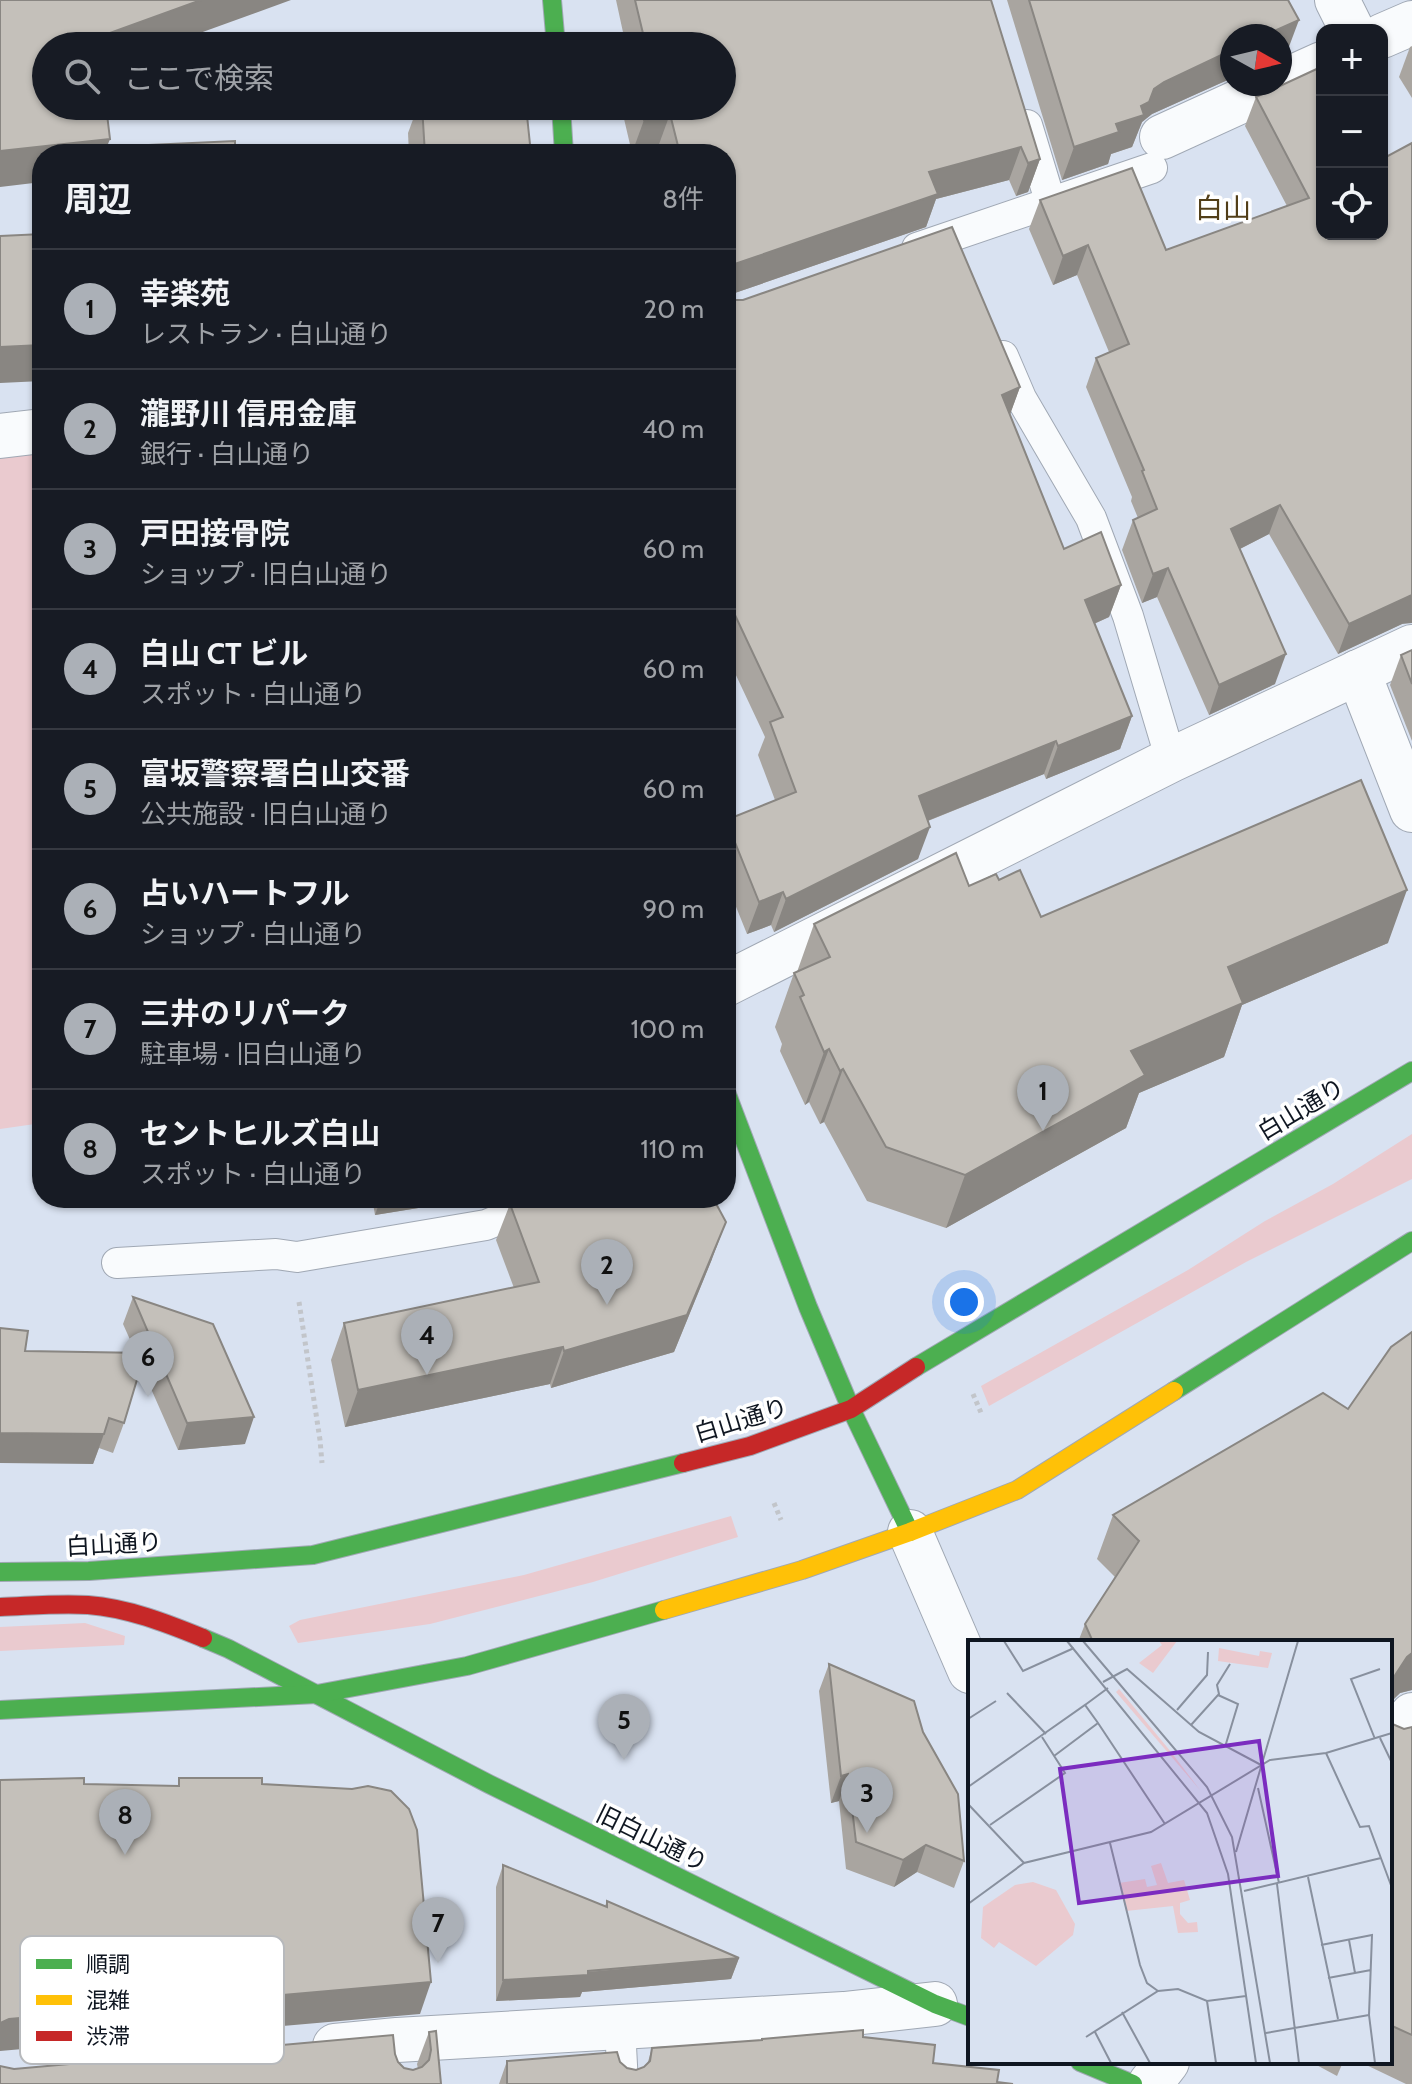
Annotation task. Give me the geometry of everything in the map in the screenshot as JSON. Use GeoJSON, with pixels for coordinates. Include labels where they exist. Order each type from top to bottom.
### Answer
{"type":"FeatureCollection","features":[{"type":"Feature","properties":{"kind":"main road"},"geometry":{"type":"LineString","coordinates":[[552,0],[555,32]]}},
{"type":"Feature","properties":{"kind":"main road"},"geometry":{"type":"LineString","coordinates":[[562,120],[563,144]]}},
{"type":"Feature","properties":{"kind":"main road","name":"白山通り"},"geometry":{"type":"LineString","coordinates":[[0,1572],[89,1571],[313,1555],[750,1446],[851,1409],[951,1345],[1412,1071]]}},
{"type":"Feature","properties":{"kind":"main road"},"geometry":{"type":"LineString","coordinates":[[736,1134],[851,1409],[910,1532]]}},
{"type":"Feature","properties":{"kind":"main road"},"geometry":{"type":"LineString","coordinates":[[0,1710],[317,1694],[467,1666],[802,1570],[1017,1490],[1412,1241]]}},
{"type":"Feature","properties":{"kind":"main road","name":"旧白山通り"},"geometry":{"type":"LineString","coordinates":[[0,1607],[88,1605],[138,1614],[229,1649],[489,1784],[952,2010]]}},
{"type":"Feature","properties":{"kind":"main road"},"geometry":{"type":"LineString","coordinates":[[1085,2064],[1133,2084]]}},
{"type":"Feature","properties":{"kind":"street"},"geometry":{"type":"LineString","coordinates":[[1337,0],[1349,24]]}},
{"type":"Feature","properties":{"kind":"street"},"geometry":{"type":"LineString","coordinates":[[1388,33],[1412,23]]}},
{"type":"Feature","properties":{"kind":"street"},"geometry":{"type":"LineString","coordinates":[[1292,78],[1316,67]]}},
{"type":"Feature","properties":{"kind":"street"},"geometry":{"type":"LineString","coordinates":[[1157,152],[1257,96]]}},
{"type":"Feature","properties":{"kind":"street"},"geometry":{"type":"LineString","coordinates":[[0,436],[32,432]]}},
{"type":"Feature","properties":{"kind":"street"},"geometry":{"type":"LineString","coordinates":[[736,979],[1171,760],[1412,647]]}},
{"type":"Feature","properties":{"kind":"street"},"geometry":{"type":"LineString","coordinates":[[1358,672],[1412,810]]}},
{"type":"Feature","properties":{"kind":"street"},"geometry":{"type":"LineString","coordinates":[[910,1532],[968,1666]]}},
{"type":"Feature","properties":{"kind":"street"},"geometry":{"type":"LineString","coordinates":[[302,2049],[398,2053],[620,2027],[952,2010]]}},
{"type":"Feature","properties":{"kind":"street"},"geometry":{"type":"LineString","coordinates":[[1136,2064],[1147,2084],[1165,2064]]}},
{"type":"Feature","properties":{"kind":"lane"},"geometry":{"type":"LineString","coordinates":[[1019,102],[1051,204]]}},
{"type":"Feature","properties":{"kind":"lane"},"geometry":{"type":"LineString","coordinates":[[896,256],[1051,204],[1157,152]]}},
{"type":"Feature","properties":{"kind":"lane"},"geometry":{"type":"LineString","coordinates":[[953,236],[965,265]]}},
{"type":"Feature","properties":{"kind":"lane"},"geometry":{"type":"LineString","coordinates":[[990,324],[1021,398],[1091,518],[1128,616],[1171,760]]}},
{"type":"Feature","properties":{"kind":"lane"},"geometry":{"type":"LineString","coordinates":[[117,1263],[276,1254],[297,1257],[486,1225],[527,1208]]}},
{"type":"Feature","properties":{"kind":"lane"},"geometry":{"type":"LineString","coordinates":[[620,2027],[623,2084]]}},
{"type":"Feature","properties":{"kind":"path"},"geometry":{"type":"LineString","coordinates":[[298,1293],[322,1463]]}},
{"type":"Feature","properties":{"kind":"path"},"geometry":{"type":"LineString","coordinates":[[970,1388],[982,1415]]}},
{"type":"Feature","properties":{"kind":"path"},"geometry":{"type":"LineString","coordinates":[[774,1503],[784,1528]]}},
{"type":"Feature","properties":{"kind":"shaded area"},"geometry":{"type":"Polygon","coordinates":[[[32,450],[32,1124],[0,1129],[0,453],[32,450]]]}},
{"type":"Feature","properties":{"kind":"shaded area"},"geometry":{"type":"Polygon","coordinates":[[[1412,1134],[1412,1179],[1246,1262],[989,1406],[981,1386],[1188,1270],[1412,1134]]]}},
{"type":"Feature","properties":{"kind":"shaded area"},"geometry":{"type":"Polygon","coordinates":[[[731,1516],[738,1537],[593,1582],[430,1624],[298,1643],[289,1626],[300,1620],[524,1575],[731,1516]]]}},
{"type":"Feature","properties":{"kind":"shaded area"},"geometry":{"type":"Polygon","coordinates":[[[85,1623],[125,1636],[124,1645],[0,1651],[0,1627],[85,1623]]]}},
{"type":"Feature","properties":{"kind":"building"},"geometry":{"type":"Polygon","coordinates":[[[0,0],[201,0],[113,32],[32,32],[32,120],[108,120],[110,139],[32,144],[32,148],[0,151],[0,0]]]}},
{"type":"Feature","properties":{"kind":"building"},"geometry":{"type":"Polygon","coordinates":[[[635,0],[991,0],[1040,159],[1028,163],[1021,147],[929,172],[938,194],[736,264],[736,144],[678,144],[672,120],[736,120],[736,32],[643,32],[635,0]]]}},
{"type":"Feature","properties":{"kind":"building"},"geometry":{"type":"Polygon","coordinates":[[[1029,0],[1288,0],[1299,20],[1290,24],[1220,24],[1220,56],[1154,89],[1149,102],[1141,106],[1144,115],[1116,124],[1119,132],[1074,147],[1029,0]]]}},
{"type":"Feature","properties":{"kind":"building"},"geometry":{"type":"Polygon","coordinates":[[[1316,69],[1316,240],[1388,240],[1388,156],[1412,143],[1412,595],[1349,624],[1280,505],[1231,529],[1286,654],[1219,685],[1168,568],[1153,574],[1133,520],[1157,509],[1144,470],[1096,358],[1129,344],[1088,245],[1063,256],[1040,200],[1132,168],[1166,250],[1309,198],[1256,97],[1292,96],[1292,80],[1316,69]]]}},
{"type":"Feature","properties":{"kind":"building"},"geometry":{"type":"Polygon","coordinates":[[[423,120],[527,120],[530,144],[424,144],[423,120]]]}},
{"type":"Feature","properties":{"kind":"building"},"geometry":{"type":"Polygon","coordinates":[[[235,141],[235,144],[170,144],[235,141]]]}},
{"type":"Feature","properties":{"kind":"building"},"geometry":{"type":"Polygon","coordinates":[[[952,227],[1020,387],[1002,395],[1064,549],[1101,532],[1121,585],[1085,600],[1132,716],[1058,746],[1056,741],[919,796],[930,827],[786,899],[783,892],[759,902],[736,845],[736,816],[796,792],[770,722],[783,717],[736,617],[736,300],[952,227]]]}},
{"type":"Feature","properties":{"kind":"building"},"geometry":{"type":"Polygon","coordinates":[[[32,234],[32,345],[0,347],[0,236],[32,234]]]}},
{"type":"Feature","properties":{"kind":"building"},"geometry":{"type":"Polygon","coordinates":[[[1412,650],[1412,684],[1401,655],[1412,650]]]}},
{"type":"Feature","properties":{"kind":"building"},"geometry":{"type":"Polygon","coordinates":[[[1361,780],[1407,890],[1228,967],[1243,1003],[1131,1051],[1145,1075],[965,1175],[886,1147],[843,1069],[840,1071],[829,1049],[824,1052],[800,997],[804,995],[794,973],[830,957],[814,924],[956,853],[969,886],[996,874],[999,880],[1020,870],[1041,917],[1361,780]]]}},
{"type":"Feature","properties":{"kind":"building"},"geometry":{"type":"Polygon","coordinates":[[[511,1208],[718,1208],[726,1222],[687,1315],[564,1351],[563,1347],[358,1390],[344,1323],[539,1282],[511,1208]]]}},
{"type":"Feature","properties":{"kind":"building"},"geometry":{"type":"Polygon","coordinates":[[[133,1297],[213,1324],[254,1417],[187,1423],[133,1297]]]}},
{"type":"Feature","properties":{"kind":"building"},"geometry":{"type":"Polygon","coordinates":[[[0,1328],[28,1331],[25,1351],[145,1353],[124,1423],[109,1418],[104,1434],[0,1433],[0,1328]]]}},
{"type":"Feature","properties":{"kind":"building"},"geometry":{"type":"Polygon","coordinates":[[[1412,1332],[1412,1653],[1392,1680],[1392,1640],[1092,1640],[1085,1624],[1139,1541],[1113,1515],[1323,1393],[1348,1409],[1391,1347],[1412,1332]]]}},
{"type":"Feature","properties":{"kind":"building"},"geometry":{"type":"Polygon","coordinates":[[[829,1664],[914,1701],[923,1732],[958,1794],[964,1861],[926,1845],[903,1860],[856,1842],[848,1774],[841,1776],[829,1664]]]}},
{"type":"Feature","properties":{"kind":"building"},"geometry":{"type":"Polygon","coordinates":[[[1392,1724],[1404,1729],[1412,1727],[1412,2035],[1392,2026],[1392,1724]]]}},
{"type":"Feature","properties":{"kind":"building"},"geometry":{"type":"Polygon","coordinates":[[[84,1778],[84,1784],[179,1786],[179,1778],[262,1778],[262,1784],[352,1789],[368,1786],[391,1791],[409,1809],[417,1830],[431,1982],[284,1995],[284,1936],[20,1936],[20,2018],[0,2023],[0,1780],[84,1778]]]}},
{"type":"Feature","properties":{"kind":"building"},"geometry":{"type":"Polygon","coordinates":[[[503,1865],[607,1907],[607,1901],[739,1958],[588,1971],[588,1975],[503,1980],[503,1865]]]}},
{"type":"Feature","properties":{"kind":"building"},"geometry":{"type":"Polygon","coordinates":[[[863,2030],[863,2037],[935,2045],[933,2063],[999,2070],[997,2082],[1013,2084],[507,2084],[507,2061],[617,2052],[620,2062],[636,2070],[650,2061],[652,2048],[863,2030]]]}},
{"type":"Feature","properties":{"kind":"building"},"geometry":{"type":"Polygon","coordinates":[[[436,2031],[441,2084],[0,2084],[0,2066],[14,2069],[70,2064],[284,2064],[284,2045],[393,2035],[398,2062],[404,2068],[413,2070],[429,2060],[429,2032],[436,2031]]]}},
{"type":"Feature","properties":{"kind":"traffic: fast"},"geometry":{"type":"LineString","coordinates":[[552,0],[555,32]]}},
{"type":"Feature","properties":{"kind":"traffic: fast"},"geometry":{"type":"LineString","coordinates":[[562,120],[563,144]]}},
{"type":"Feature","properties":{"kind":"traffic: fast"},"geometry":{"type":"LineString","coordinates":[[916,1367],[1412,1071]]}},
{"type":"Feature","properties":{"kind":"traffic: fast"},"geometry":{"type":"LineString","coordinates":[[736,1118],[808,1307],[851,1409],[910,1532]]}},
{"type":"Feature","properties":{"kind":"traffic: fast"},"geometry":{"type":"LineString","coordinates":[[1174,1391],[1412,1241]]}},
{"type":"Feature","properties":{"kind":"traffic: fast"},"geometry":{"type":"LineString","coordinates":[[0,1572],[89,1571],[313,1555],[683,1463]]}},
{"type":"Feature","properties":{"kind":"traffic: fast"},"geometry":{"type":"LineString","coordinates":[[0,1710],[317,1694],[467,1666],[664,1610]]}},
{"type":"Feature","properties":{"kind":"traffic: fast"},"geometry":{"type":"LineString","coordinates":[[203,1638],[489,1784],[935,2004],[968,2016]]}},
{"type":"Feature","properties":{"kind":"traffic: fast"},"geometry":{"type":"LineString","coordinates":[[1085,2064],[1133,2084]]}},
{"type":"Feature","properties":{"kind":"traffic: slow"},"geometry":{"type":"LineString","coordinates":[[664,1610],[802,1570],[1017,1490],[1174,1391]]}},
{"type":"Feature","properties":{"kind":"traffic: jam"},"geometry":{"type":"LineString","coordinates":[[683,1463],[750,1446],[851,1409],[916,1367]]}},
{"type":"Feature","properties":{"kind":"traffic: jam"},"geometry":{"type":"LineString","coordinates":[[0,1607],[66,1604],[118,1609],[203,1638]]}},
{"type":"Feature","properties":{"kind":"place","name":"幸楽苑"},"geometry":{"type":"Point","coordinates":[1043,1131]}},
{"type":"Feature","properties":{"kind":"place","name":"瀧野川 信用金庫"},"geometry":{"type":"Point","coordinates":[607,1305]}},
{"type":"Feature","properties":{"kind":"place","name":"白山 CT ビル"},"geometry":{"type":"Point","coordinates":[427,1375]}},
{"type":"Feature","properties":{"kind":"place","name":"占いハートフル"},"geometry":{"type":"Point","coordinates":[148,1397]}},
{"type":"Feature","properties":{"kind":"place","name":"富坂警察署白山交番"},"geometry":{"type":"Point","coordinates":[624,1760]}},
{"type":"Feature","properties":{"kind":"place","name":"戸田接骨院"},"geometry":{"type":"Point","coordinates":[867,1833]}},
{"type":"Feature","properties":{"kind":"place","name":"セントヒルズ白山"},"geometry":{"type":"Point","coordinates":[125,1855]}},
{"type":"Feature","properties":{"kind":"place","name":"三井のリパーク"},"geometry":{"type":"Point","coordinates":[438,1963]}},
{"type":"Feature","properties":{"kind":"district","name":"白山"},"geometry":{"type":"Point","coordinates":[1223,208]}}]}
